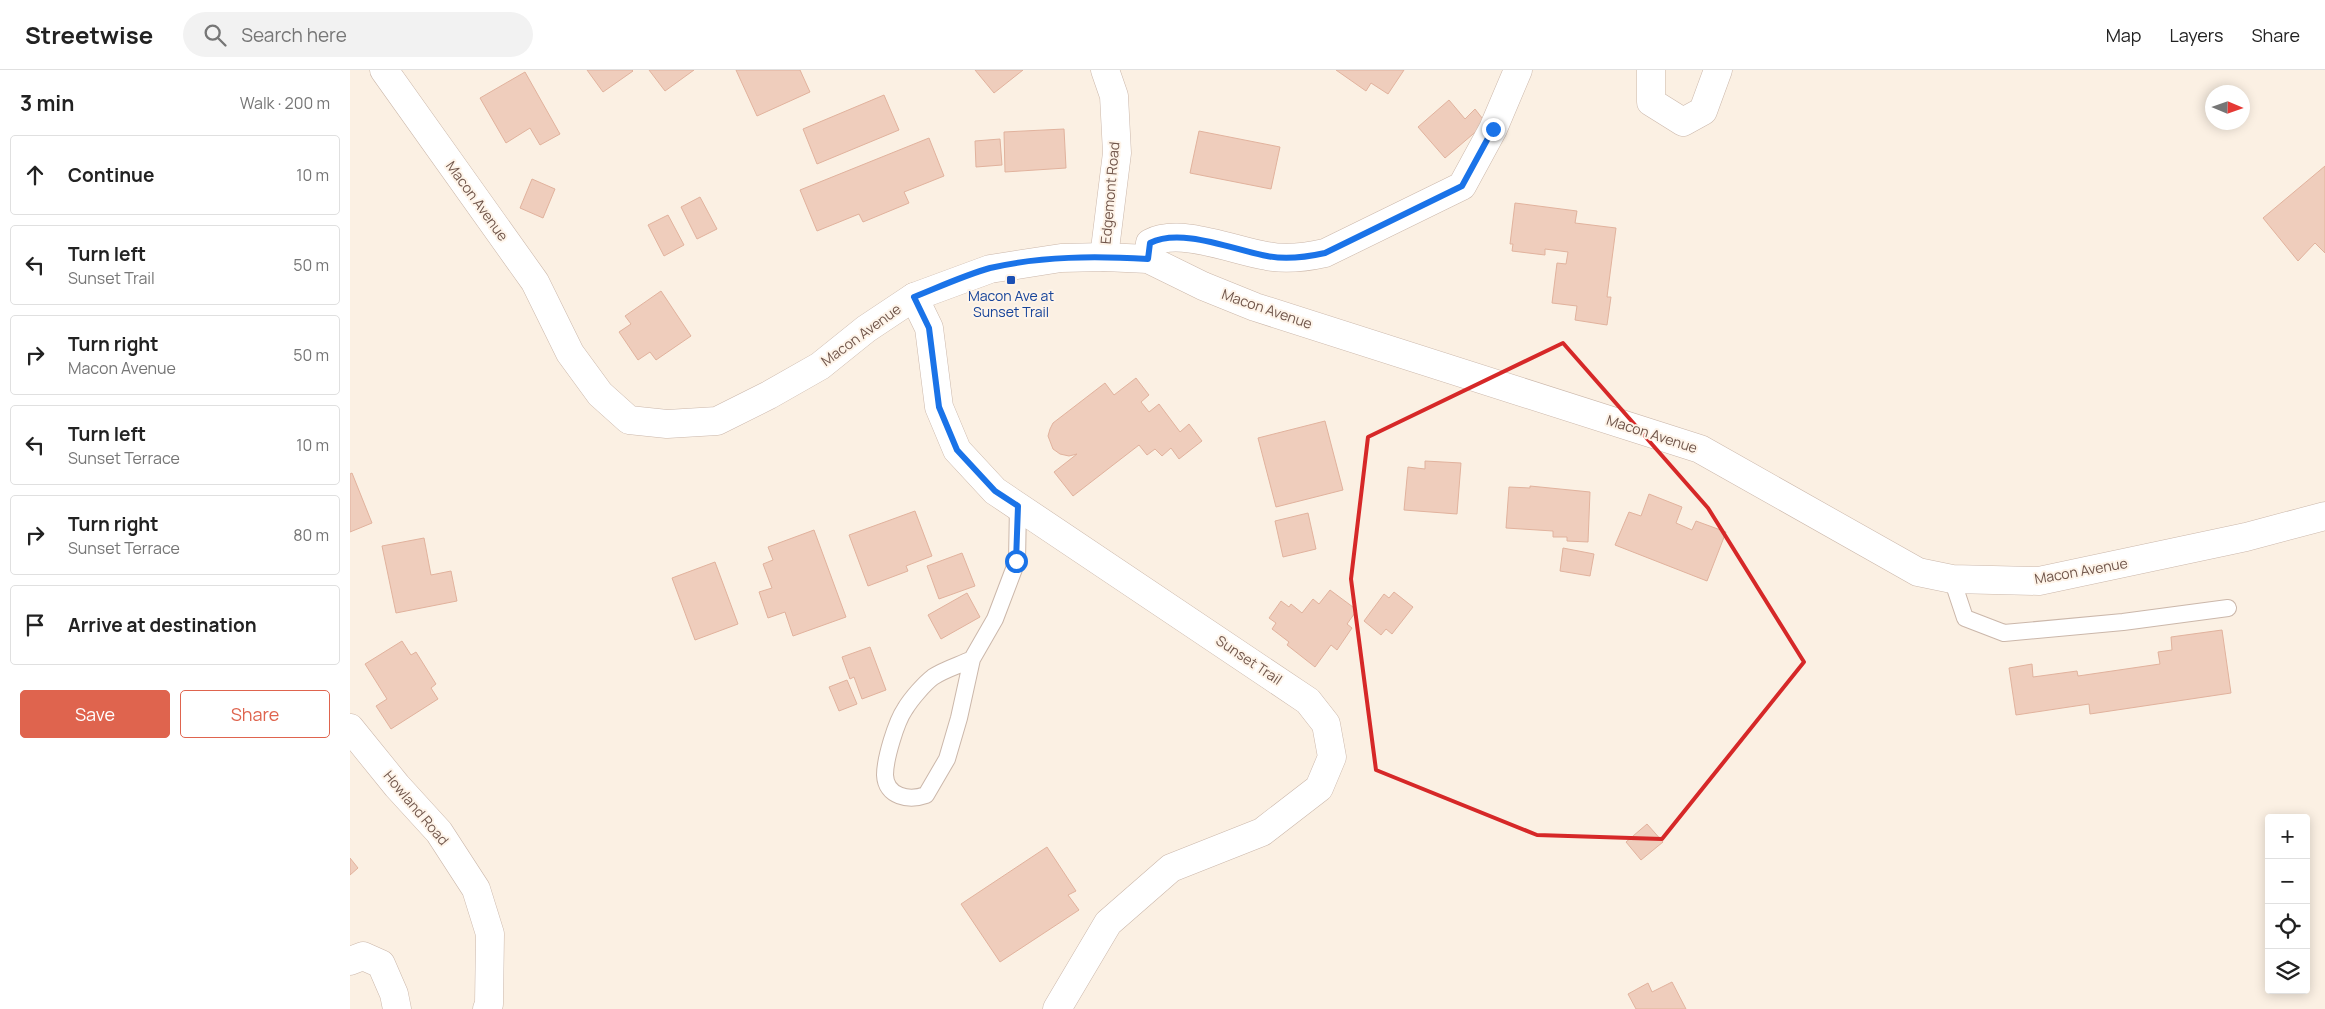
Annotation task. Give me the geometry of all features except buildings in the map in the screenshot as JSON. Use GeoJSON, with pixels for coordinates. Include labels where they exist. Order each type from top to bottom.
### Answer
{"type":"FeatureCollection","features":[{"type":"Feature","properties":{"kind":"street","name":"Macon Avenue"},"geometry":{"type":"LineString","coordinates":[[384,70],[535,282],[570,353],[600,394],[629,420],[666,424],[718,421],[820,366],[866,329],[914,297],[990,268],[1061,258],[1148,259],[1203,286],[1255,307],[1700,448],[1918,572],[1952,579],[2038,581],[2246,537],[2325,516]]}},
{"type":"Feature","properties":{"kind":"street","name":"Edgemont Road"},"geometry":{"type":"LineString","coordinates":[[1104,257],[1117,153],[1114,96],[1105,70]]}},
{"type":"Feature","properties":{"kind":"street"},"geometry":{"type":"LineString","coordinates":[[1148,259],[1150,243],[1160,238],[1170,237],[1220,244],[1269,257],[1307,257],[1325,253],[1462,186],[1493,129],[1518,70]]}},
{"type":"Feature","properties":{"kind":"street"},"geometry":{"type":"LineString","coordinates":[[1651,70],[1651,102],[1683,122],[1703,111],[1718,70]]}},
{"type":"Feature","properties":{"kind":"street","name":"Sunset Trail"},"geometry":{"type":"LineString","coordinates":[[914,297],[929,328],[939,407],[957,450],[995,491],[1308,701],[1326,724],[1332,757],[1319,788],[1262,832],[1171,868],[1108,923],[1057,1009]]}},
{"type":"Feature","properties":{"kind":"street","name":"Howland Road"},"geometry":{"type":"LineString","coordinates":[[350,728],[397,786],[439,832],[476,889],[490,934],[489,1004],[487,1009]]}},
{"type":"Feature","properties":{"kind":"street"},"geometry":{"type":"LineString","coordinates":[[354,954],[381,964],[394,994],[397,1009]]}},
{"type":"Feature","properties":{"kind":"lane"},"geometry":{"type":"LineString","coordinates":[[972,659],[933,677],[904,709],[890,746],[885,776],[889,785],[898,796],[913,800],[926,795],[947,759],[959,718],[972,659],[995,619],[1016,561],[1018,506]]}},
{"type":"Feature","properties":{"kind":"lane"},"geometry":{"type":"LineString","coordinates":[[1952,579],[1965,618],[2004,634],[2123,622],[2228,608]]}},
{"type":"Feature","properties":{"kind":"highlighted area"},"geometry":{"type":"Polygon","coordinates":[[[1563,343],[1708,508],[1804,662],[1662,839],[1537,835],[1376,770],[1351,579],[1368,437],[1563,343]]]}},
{"type":"Feature","properties":{"kind":"place","name":"Macon Ave at Sunset Trail"},"geometry":{"type":"Point","coordinates":[1011,280]}},
{"type":"Feature","properties":{"kind":"route"},"geometry":{"type":"LineString","coordinates":[[1016,561],[1018,506],[995,491],[957,450],[939,407],[929,328],[914,297],[990,268],[1061,258],[1148,259],[1150,243],[1160,238],[1170,237],[1220,244],[1269,257],[1307,257],[1325,253],[1462,186],[1493,129]]}}]}
